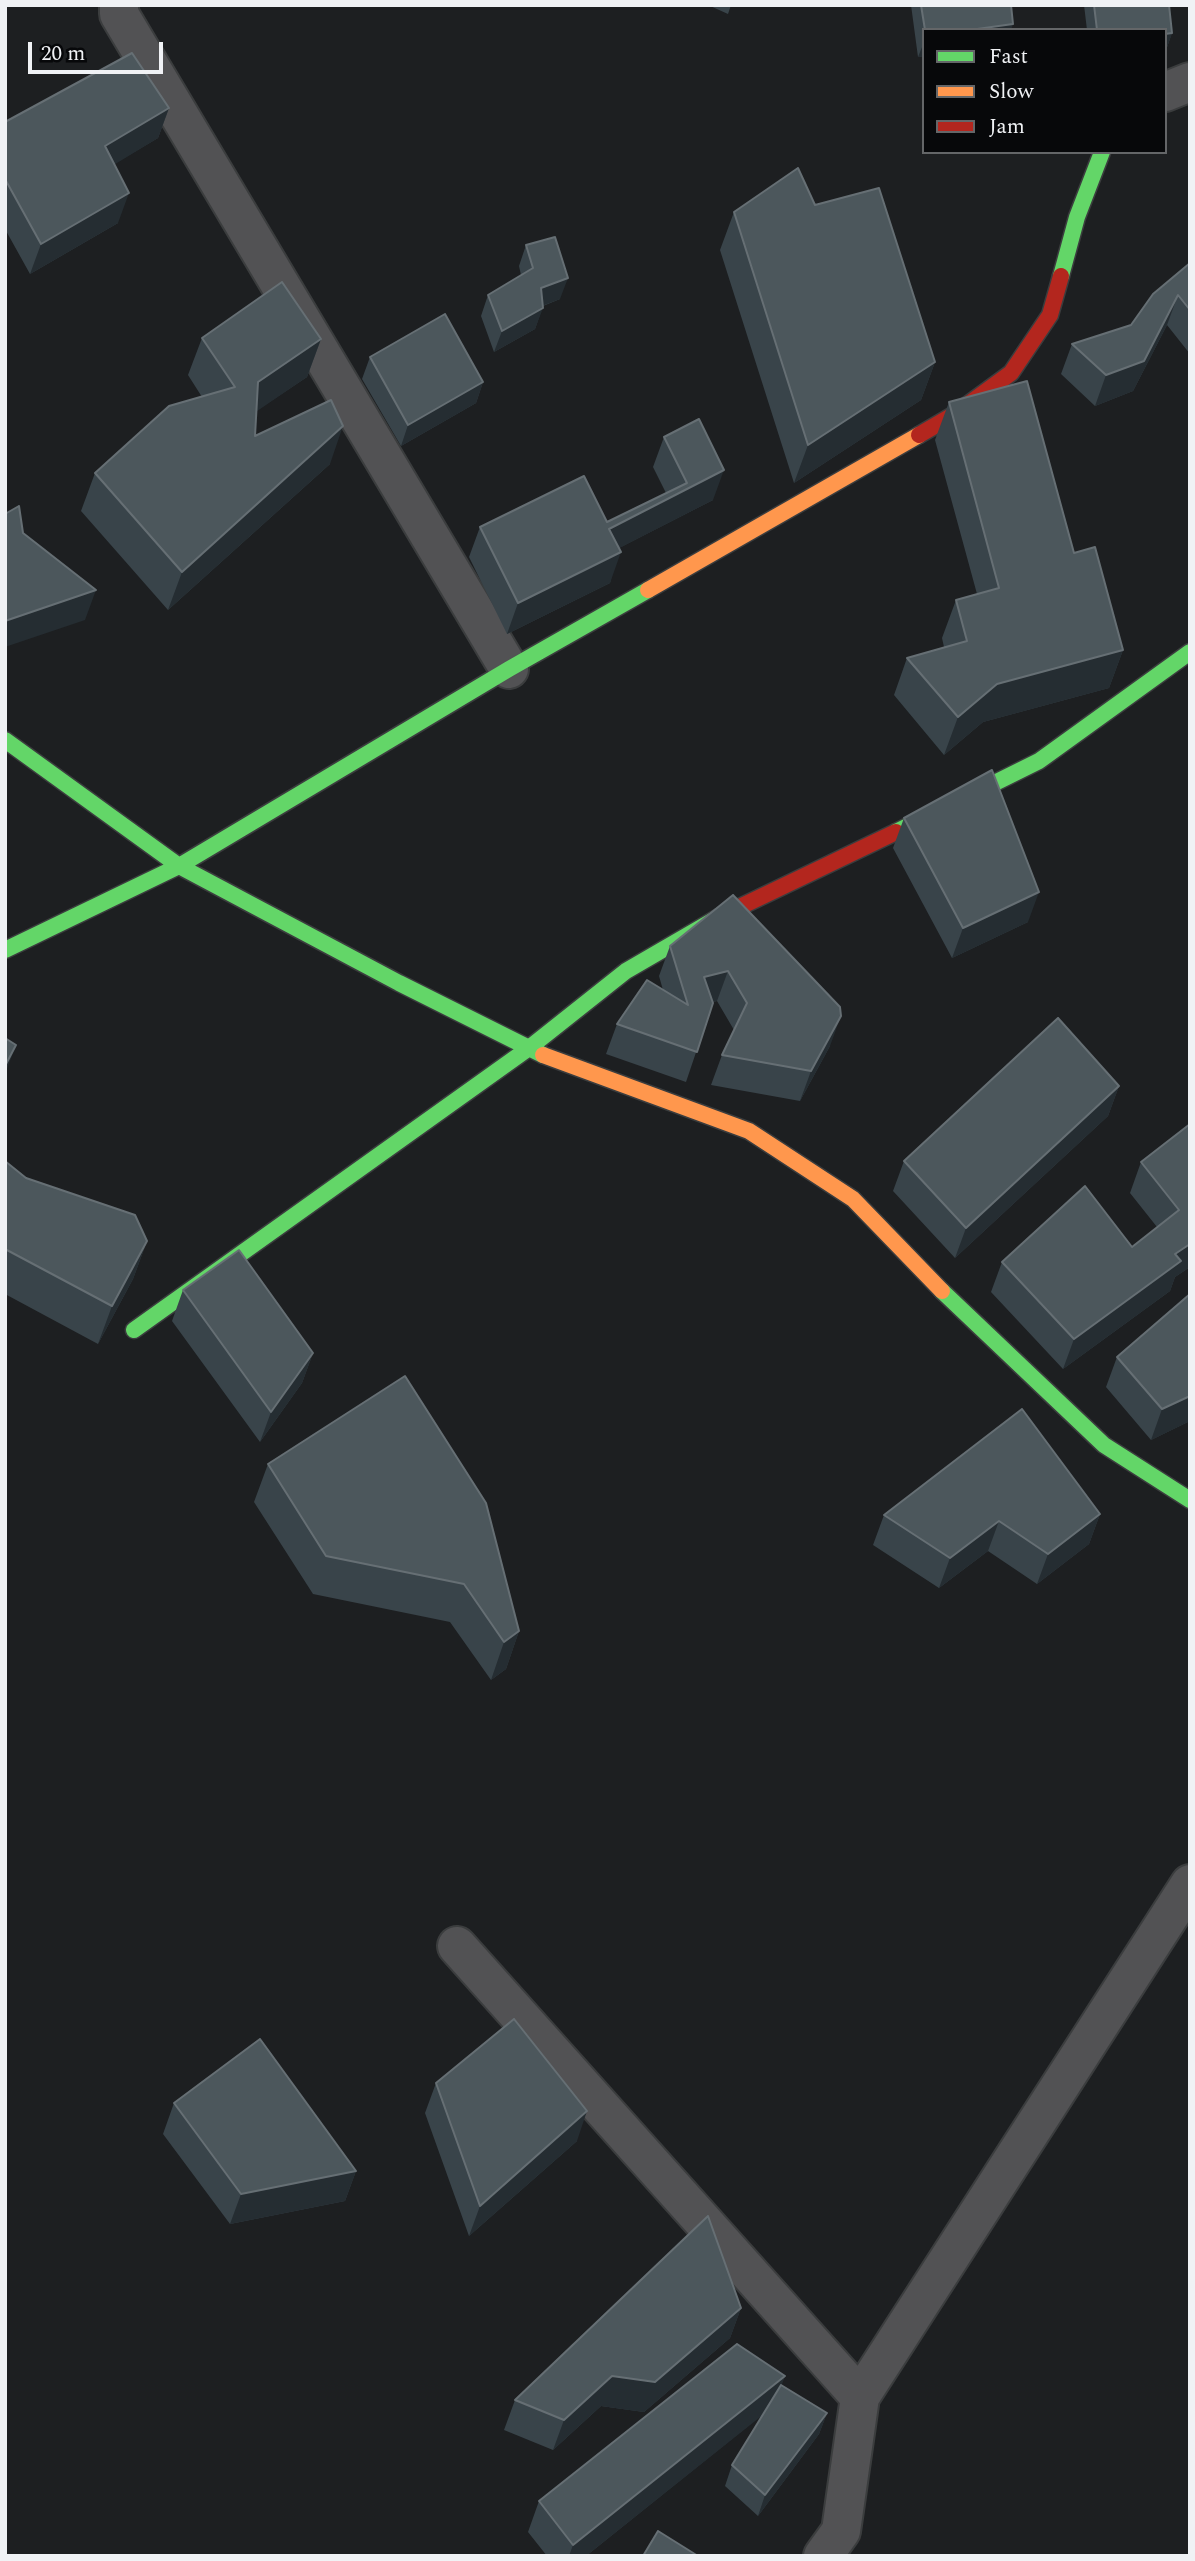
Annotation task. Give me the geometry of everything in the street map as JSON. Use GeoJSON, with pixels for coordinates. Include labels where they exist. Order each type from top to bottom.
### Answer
{"type":"FeatureCollection","features":[{"type":"Feature","properties":{"kind":"street"},"geometry":{"type":"LineString","coordinates":[[125,8],[509,669]]}},
{"type":"Feature","properties":{"kind":"street"},"geometry":{"type":"LineString","coordinates":[[1167,91],[1190,82]]}},
{"type":"Feature","properties":{"kind":"street"},"geometry":{"type":"LineString","coordinates":[[5,950],[179,866],[509,669],[955,414],[1011,373],[1050,315],[1077,217],[1101,154]]}},
{"type":"Feature","properties":{"kind":"street"},"geometry":{"type":"LineString","coordinates":[[134,1330],[529,1048],[626,971],[734,908],[837,861],[1039,761],[1190,652]]}},
{"type":"Feature","properties":{"kind":"street"},"geometry":{"type":"LineString","coordinates":[[5,740],[179,866],[399,983],[529,1048],[749,1131],[853,1199],[925,1274],[1104,1445],[1190,1500]]}},
{"type":"Feature","properties":{"kind":"street"},"geometry":{"type":"LineString","coordinates":[[823,2556],[841,2531],[860,2397],[1190,1884]]}},
{"type":"Feature","properties":{"kind":"street"},"geometry":{"type":"LineString","coordinates":[[457,1946],[860,2397]]}},
{"type":"Feature","properties":{"kind":"building"},"geometry":{"type":"Polygon","coordinates":[[[921,5],[1011,5],[1013,24],[984,28],[925,28],[921,5]]]}},
{"type":"Feature","properties":{"kind":"building"},"geometry":{"type":"Polygon","coordinates":[[[1094,5],[1169,5],[1172,33],[1167,34],[1167,28],[1097,28],[1094,5]]]}},
{"type":"Feature","properties":{"kind":"building"},"geometry":{"type":"Polygon","coordinates":[[[132,53],[169,108],[105,146],[129,193],[41,244],[5,179],[5,122],[132,53]]]}},
{"type":"Feature","properties":{"kind":"building"},"geometry":{"type":"Polygon","coordinates":[[[798,168],[815,205],[879,188],[935,362],[808,445],[734,212],[798,168]]]}},
{"type":"Feature","properties":{"kind":"building"},"geometry":{"type":"Polygon","coordinates":[[[555,237],[568,278],[541,288],[543,308],[502,331],[488,295],[533,268],[526,245],[555,237]]]}},
{"type":"Feature","properties":{"kind":"building"},"geometry":{"type":"Polygon","coordinates":[[[1190,263],[1190,310],[1178,295],[1144,361],[1106,375],[1072,344],[1131,325],[1153,294],[1190,263]]]}},
{"type":"Feature","properties":{"kind":"building"},"geometry":{"type":"Polygon","coordinates":[[[282,282],[321,339],[258,382],[255,436],[331,400],[343,426],[182,572],[95,473],[169,406],[235,387],[202,338],[282,282]]]}},
{"type":"Feature","properties":{"kind":"building"},"geometry":{"type":"Polygon","coordinates":[[[445,314],[483,382],[408,425],[370,357],[445,314]]]}},
{"type":"Feature","properties":{"kind":"building"},"geometry":{"type":"Polygon","coordinates":[[[1027,381],[1074,553],[1095,547],[1123,650],[997,684],[958,717],[907,658],[967,641],[956,600],[999,588],[949,402],[1027,381]]]}},
{"type":"Feature","properties":{"kind":"building"},"geometry":{"type":"Polygon","coordinates":[[[699,419],[724,470],[609,529],[621,552],[518,603],[480,527],[584,476],[607,522],[687,483],[664,437],[699,419]]]}},
{"type":"Feature","properties":{"kind":"building"},"geometry":{"type":"Polygon","coordinates":[[[19,506],[23,533],[96,590],[5,621],[5,514],[19,506]]]}},
{"type":"Feature","properties":{"kind":"building"},"geometry":{"type":"Polygon","coordinates":[[[992,770],[1039,892],[963,928],[904,818],[992,770]]]}},
{"type":"Feature","properties":{"kind":"building"},"geometry":{"type":"Polygon","coordinates":[[[733,895],[840,1007],[841,1016],[811,1071],[722,1055],[747,1003],[728,971],[704,977],[713,1003],[697,1052],[617,1024],[647,980],[688,1005],[670,946],[733,895]]]}},
{"type":"Feature","properties":{"kind":"building"},"geometry":{"type":"Polygon","coordinates":[[[1058,1018],[1119,1086],[966,1228],[904,1161],[1058,1018]]]}},
{"type":"Feature","properties":{"kind":"building"},"geometry":{"type":"Polygon","coordinates":[[[5,1038],[16,1045],[5,1066],[5,1038]]]}},
{"type":"Feature","properties":{"kind":"building"},"geometry":{"type":"Polygon","coordinates":[[[1190,1124],[1190,1244],[1175,1254],[1181,1261],[1074,1339],[1002,1262],[1085,1186],[1132,1247],[1179,1210],[1141,1162],[1190,1124]]]}},
{"type":"Feature","properties":{"kind":"building"},"geometry":{"type":"Polygon","coordinates":[[[5,1161],[26,1178],[135,1215],[147,1241],[112,1306],[5,1249],[5,1161]]]}},
{"type":"Feature","properties":{"kind":"building"},"geometry":{"type":"Polygon","coordinates":[[[239,1250],[313,1353],[271,1412],[183,1290],[239,1250]]]}},
{"type":"Feature","properties":{"kind":"building"},"geometry":{"type":"Polygon","coordinates":[[[1190,1294],[1190,1396],[1162,1409],[1117,1357],[1190,1294]]]}},
{"type":"Feature","properties":{"kind":"building"},"geometry":{"type":"Polygon","coordinates":[[[405,1376],[486,1503],[519,1631],[504,1642],[464,1584],[326,1556],[268,1464],[405,1376]]]}},
{"type":"Feature","properties":{"kind":"building"},"geometry":{"type":"Polygon","coordinates":[[[1022,1409],[1100,1514],[1048,1554],[999,1521],[950,1558],[884,1515],[1022,1409]]]}},
{"type":"Feature","properties":{"kind":"building"},"geometry":{"type":"Polygon","coordinates":[[[514,2019],[587,2111],[480,2206],[436,2083],[514,2019]]]}},
{"type":"Feature","properties":{"kind":"building"},"geometry":{"type":"Polygon","coordinates":[[[260,2039],[356,2171],[241,2194],[174,2103],[260,2039]]]}},
{"type":"Feature","properties":{"kind":"building"},"geometry":{"type":"Polygon","coordinates":[[[708,2216],[741,2308],[655,2382],[612,2376],[564,2420],[515,2400],[708,2216]]]}},
{"type":"Feature","properties":{"kind":"building"},"geometry":{"type":"Polygon","coordinates":[[[737,2344],[785,2376],[573,2545],[539,2501],[737,2344]]]}},
{"type":"Feature","properties":{"kind":"building"},"geometry":{"type":"Polygon","coordinates":[[[781,2385],[827,2413],[765,2495],[732,2465],[781,2385]]]}},
{"type":"Feature","properties":{"kind":"building"},"geometry":{"type":"Polygon","coordinates":[[[658,2531],[698,2556],[643,2556],[658,2531]]]}},
{"type":"Feature","properties":{"kind":"traffic: fast"},"geometry":{"type":"LineString","coordinates":[[1061,276],[1077,217],[1101,154]]}},
{"type":"Feature","properties":{"kind":"traffic: fast"},"geometry":{"type":"LineString","coordinates":[[5,950],[179,866],[509,669],[648,590]]}},
{"type":"Feature","properties":{"kind":"traffic: fast"},"geometry":{"type":"LineString","coordinates":[[896,832],[1039,761],[1190,652]]}},
{"type":"Feature","properties":{"kind":"traffic: fast"},"geometry":{"type":"LineString","coordinates":[[5,740],[179,866],[399,983],[543,1055]]}},
{"type":"Feature","properties":{"kind":"traffic: fast"},"geometry":{"type":"LineString","coordinates":[[134,1330],[529,1048],[626,971],[719,917]]}},
{"type":"Feature","properties":{"kind":"traffic: fast"},"geometry":{"type":"LineString","coordinates":[[942,1291],[1104,1445],[1190,1500]]}},
{"type":"Feature","properties":{"kind":"traffic: slow"},"geometry":{"type":"LineString","coordinates":[[648,590],[919,435]]}},
{"type":"Feature","properties":{"kind":"traffic: slow"},"geometry":{"type":"LineString","coordinates":[[543,1055],[749,1131],[853,1199],[942,1291]]}},
{"type":"Feature","properties":{"kind":"traffic: jam"},"geometry":{"type":"LineString","coordinates":[[919,435],[955,414],[1011,373],[1050,315],[1061,276]]}},
{"type":"Feature","properties":{"kind":"traffic: jam"},"geometry":{"type":"LineString","coordinates":[[719,917],[896,832]]}}]}
